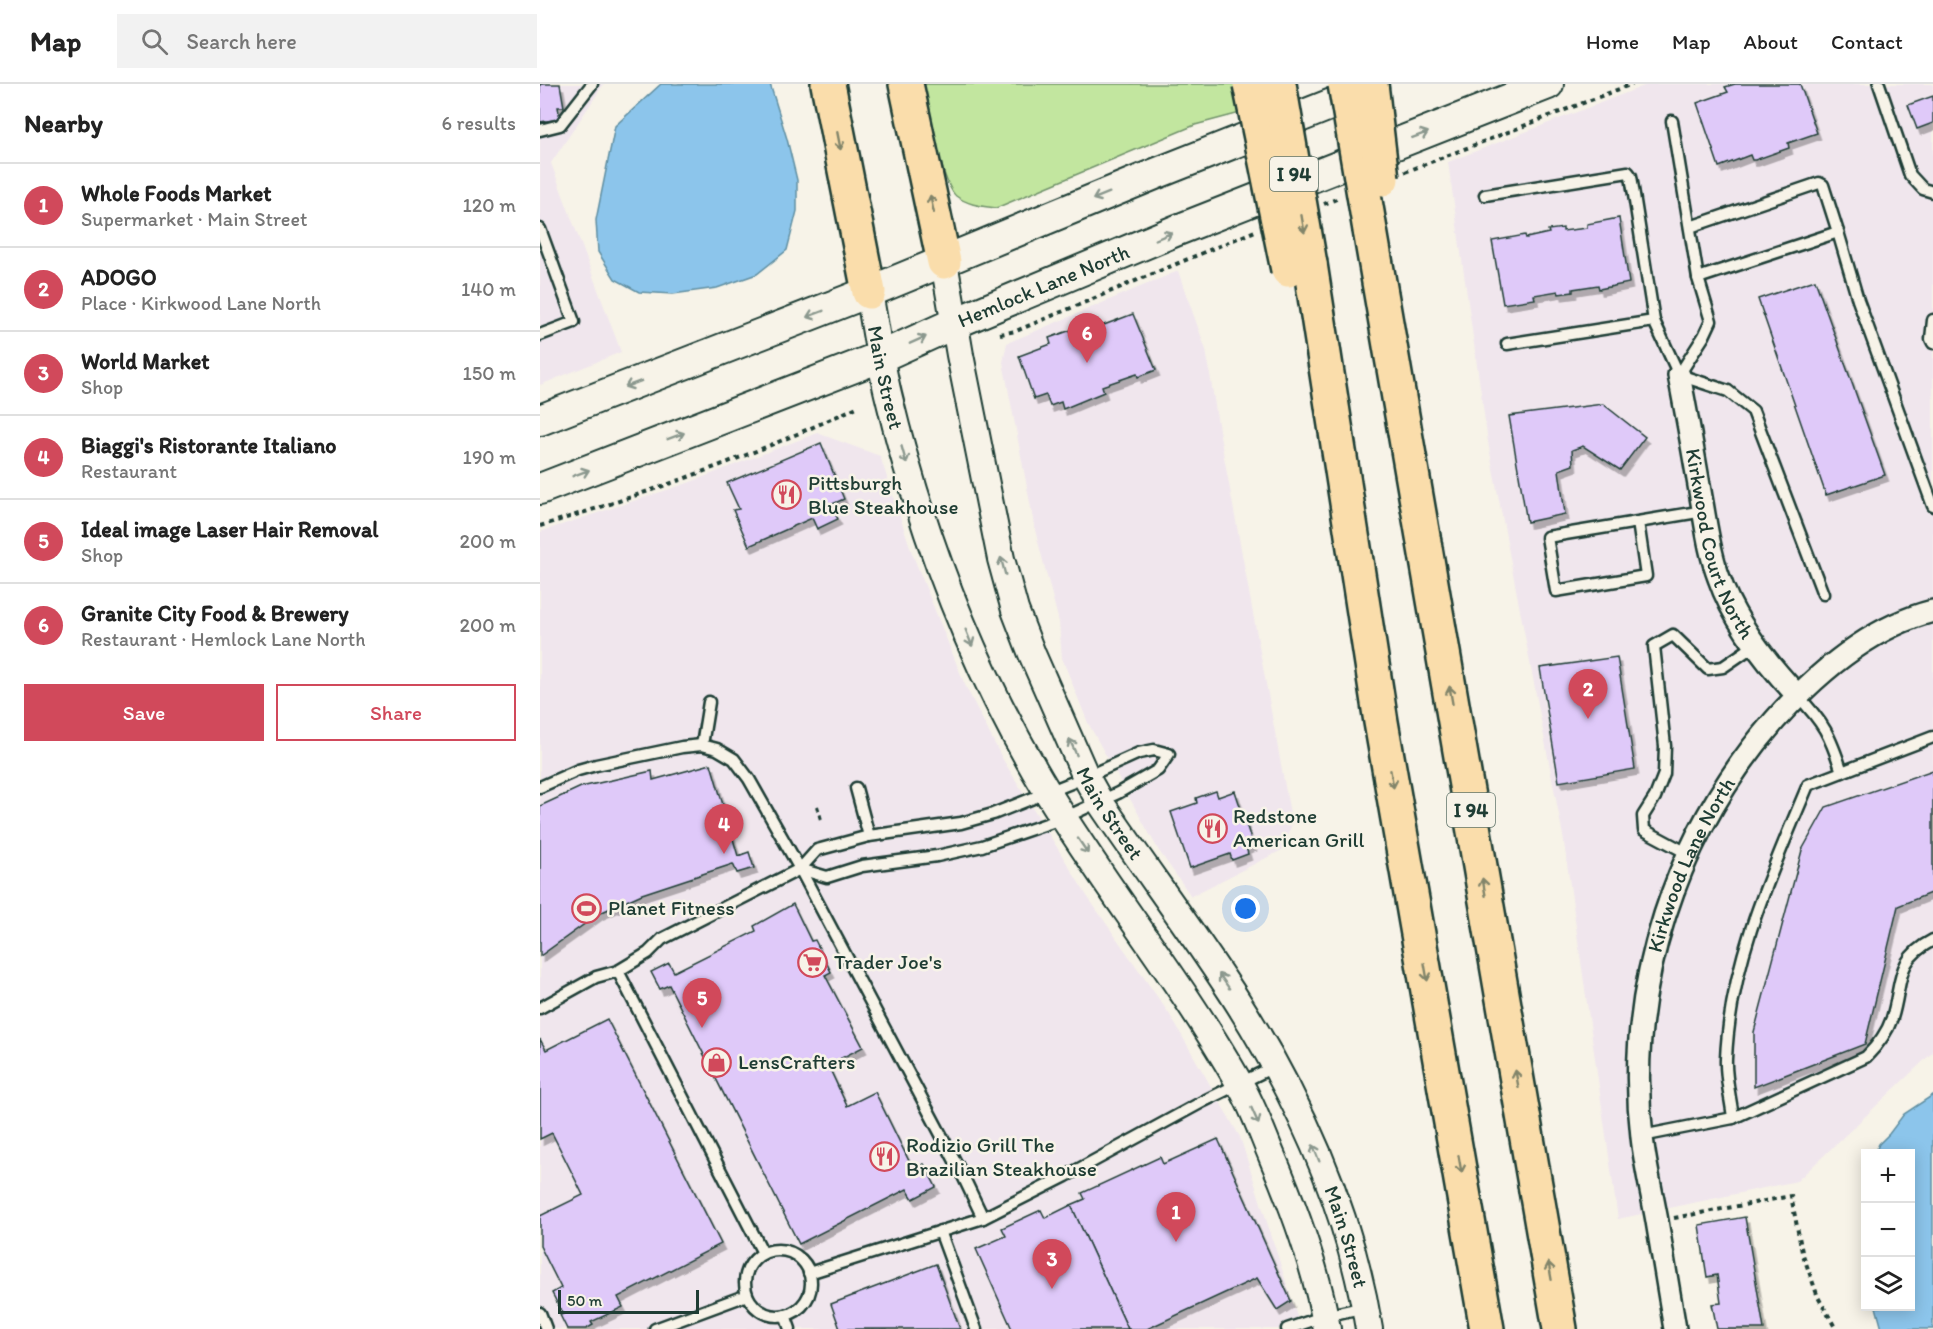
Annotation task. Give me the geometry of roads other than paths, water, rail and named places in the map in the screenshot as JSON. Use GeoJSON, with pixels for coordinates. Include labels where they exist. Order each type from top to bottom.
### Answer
{"type":"FeatureCollection","features":[{"type":"Feature","properties":{"kind":"highway"},"geometry":{"type":"LineString","coordinates":[[828,84],[869,292]]}},
{"type":"Feature","properties":{"kind":"highway"},"geometry":{"type":"LineString","coordinates":[[906,84],[944,262]]}},
{"type":"Feature","properties":{"kind":"highway"},"geometry":{"type":"LineString","coordinates":[[1250,84],[1299,267]]}},
{"type":"Feature","properties":{"kind":"highway","name":"I 94"},"geometry":{"type":"LineString","coordinates":[[1279,84],[1299,267],[1487,1329]]}},
{"type":"Feature","properties":{"kind":"highway","name":"I 94"},"geometry":{"type":"LineString","coordinates":[[1345,84],[1379,228],[1381,291],[1560,1329]]}},
{"type":"Feature","properties":{"kind":"highway"},"geometry":{"type":"LineString","coordinates":[[1371,84],[1379,228]]}},
{"type":"Feature","properties":{"kind":"main road"},"geometry":{"type":"LineString","coordinates":[[540,420],[869,292],[1166,170],[1384,84]]}},
{"type":"Feature","properties":{"kind":"main road","name":"Hemlock Lane North"},"geometry":{"type":"LineString","coordinates":[[540,489],[880,357],[955,323],[1175,231],[1548,84]]}},
{"type":"Feature","properties":{"kind":"street","name":"Main Street"},"geometry":{"type":"LineString","coordinates":[[944,262],[961,364],[998,547],[1015,610],[1032,654],[1086,777],[1100,802],[1232,993],[1276,1066],[1313,1145],[1344,1224],[1367,1318]]}},
{"type":"Feature","properties":{"kind":"street","name":"Main Street"},"geometry":{"type":"LineString","coordinates":[[869,292],[887,393],[914,490],[952,599],[975,654],[1011,729],[1047,792],[1240,1083],[1292,1202],[1306,1244],[1326,1323]]}},
{"type":"Feature","properties":{"kind":"street","name":"Kirkwood Court North"},"geometry":{"type":"LineString","coordinates":[[1679,375],[1709,541],[1719,578],[1734,613],[1755,645],[1797,695]]}},
{"type":"Feature","properties":{"kind":"street","name":"Kirkwood Lane North"},"geometry":{"type":"LineString","coordinates":[[1675,1329],[1665,1219],[1642,1136],[1640,1050],[1648,982],[1663,919],[1687,853],[1717,798],[1752,746],[1797,695],[1839,659],[1897,624],[1933,611]]}},
{"type":"Feature","properties":{"kind":"lane"},"geometry":{"type":"LineString","coordinates":[[540,130],[560,125],[592,84]]}},
{"type":"Feature","properties":{"kind":"lane"},"geometry":{"type":"LineString","coordinates":[[1878,84],[1910,175],[1923,189],[1933,192]]}},
{"type":"Feature","properties":{"kind":"lane"},"geometry":{"type":"LineString","coordinates":[[1672,121],[1698,278],[1711,321],[1679,375]]}},
{"type":"Feature","properties":{"kind":"lane"},"geometry":{"type":"LineString","coordinates":[[1485,195],[1628,172],[1631,176],[1654,321],[1679,375],[1728,391],[1753,411],[1823,594]]}},
{"type":"Feature","properties":{"kind":"lane"},"geometry":{"type":"LineString","coordinates":[[1690,227],[1819,183],[1823,185],[1858,300],[1933,506]]}},
{"type":"Feature","properties":{"kind":"lane"},"geometry":{"type":"LineString","coordinates":[[540,229],[574,322],[540,335]]}},
{"type":"Feature","properties":{"kind":"lane"},"geometry":{"type":"LineString","coordinates":[[1698,278],[1838,232]]}},
{"type":"Feature","properties":{"kind":"lane"},"geometry":{"type":"LineString","coordinates":[[1933,320],[1931,339],[1933,343]]}},
{"type":"Feature","properties":{"kind":"lane"},"geometry":{"type":"LineString","coordinates":[[1507,344],[1654,321]]}},
{"type":"Feature","properties":{"kind":"lane"},"geometry":{"type":"LineString","coordinates":[[1638,522],[1646,576],[1556,591],[1547,537],[1704,510]]}},
{"type":"Feature","properties":{"kind":"lane"},"geometry":{"type":"LineString","coordinates":[[1687,853],[1644,830],[1643,816],[1655,797],[1664,774],[1665,746],[1654,646],[1673,635],[1707,669],[1724,667],[1755,645]]}},
{"type":"Feature","properties":{"kind":"lane"},"geometry":{"type":"LineString","coordinates":[[1797,695],[1816,714],[1831,737],[1842,772]]}},
{"type":"Feature","properties":{"kind":"lane"},"geometry":{"type":"LineString","coordinates":[[702,745],[709,702]]}},
{"type":"Feature","properties":{"kind":"lane"},"geometry":{"type":"LineString","coordinates":[[1733,1118],[1726,1061],[1732,1000],[1755,915],[1808,785],[1933,737]]}},
{"type":"Feature","properties":{"kind":"lane"},"geometry":{"type":"LineString","coordinates":[[540,787],[578,770],[596,765],[702,745],[717,749],[734,759],[749,779],[800,869],[958,1166],[983,1218]]}},
{"type":"Feature","properties":{"kind":"lane"},"geometry":{"type":"LineString","coordinates":[[540,1008],[596,977],[618,971],[648,953],[662,939],[800,869],[817,850],[869,836],[961,823],[993,814],[1139,753],[1154,750],[1169,754],[1158,770],[1100,802],[1064,818],[982,846],[937,856],[862,866],[827,877],[800,869]]}},
{"type":"Feature","properties":{"kind":"lane"},"geometry":{"type":"LineString","coordinates":[[856,788],[869,836]]}},
{"type":"Feature","properties":{"kind":"lane"},"geometry":{"type":"LineString","coordinates":[[1642,1136],[1733,1118],[1866,1057],[1878,1044],[1892,1019],[1903,968],[1919,947],[1933,940]]}},
{"type":"Feature","properties":{"kind":"lane"},"geometry":{"type":"LineString","coordinates":[[618,971],[763,1253]]}},
{"type":"Feature","properties":{"kind":"lane"},"geometry":{"type":"LineString","coordinates":[[809,1273],[983,1218],[1276,1066]]}},
{"type":"Feature","properties":{"kind":"lane"},"geometry":{"type":"LineString","coordinates":[[940,1231],[976,1329]]}},
{"type":"Feature","properties":{"kind":"lane"},"geometry":{"type":"LineString","coordinates":[[774,1250],[796,1255],[804,1263],[809,1273],[811,1282],[806,1300],[800,1307],[785,1315],[771,1315],[761,1311],[752,1304],[747,1295],[745,1276],[755,1259],[763,1253],[774,1250]]}},
{"type":"Feature","properties":{"kind":"lane"},"geometry":{"type":"LineString","coordinates":[[655,1329],[747,1295]]}},
{"type":"Feature","properties":{"kind":"lane"},"geometry":{"type":"LineString","coordinates":[[540,1313],[546,1329]]}},
{"type":"Feature","properties":{"kind":"lane"},"geometry":{"type":"LineString","coordinates":[[785,1315],[790,1329]]}},
{"type":"Feature","properties":{"kind":"lane"},"geometry":{"type":"LineString","coordinates":[[1287,1329],[1367,1318]]}},
{"type":"Feature","properties":{"kind":"water"},"geometry":{"type":"Polygon","coordinates":[[[661,84],[770,84],[797,180],[797,211],[787,250],[757,274],[717,288],[673,294],[639,292],[615,279],[598,252],[596,220],[615,126],[661,84]]]}},
{"type":"Feature","properties":{"kind":"water"},"geometry":{"type":"Polygon","coordinates":[[[1933,1095],[1933,1329],[1882,1329],[1877,1311],[1915,1311],[1915,1149],[1877,1149],[1904,1114],[1933,1095]]]}},
{"type":"Feature","properties":{"kind":"place","name":"Granite City Food & Brewery"},"geometry":{"type":"Point","coordinates":[1087,363]}},
{"type":"Feature","properties":{"kind":"place","name":"Pittsburgh Blue Steakhouse"},"geometry":{"type":"Point","coordinates":[787,495]}},
{"type":"Feature","properties":{"kind":"place","name":"ADOGO"},"geometry":{"type":"Point","coordinates":[1588,719]}},
{"type":"Feature","properties":{"kind":"place","name":"Redstone American Grill"},"geometry":{"type":"Point","coordinates":[1212,828]}},
{"type":"Feature","properties":{"kind":"place","name":"Biaggi's Ristorante Italiano"},"geometry":{"type":"Point","coordinates":[724,854]}},
{"type":"Feature","properties":{"kind":"place","name":"Planet Fitness"},"geometry":{"type":"Point","coordinates":[587,908]}},
{"type":"Feature","properties":{"kind":"place","name":"Trader Joe's"},"geometry":{"type":"Point","coordinates":[813,962]}},
{"type":"Feature","properties":{"kind":"place","name":"Ideal image Laser Hair Removal"},"geometry":{"type":"Point","coordinates":[702,1028]}},
{"type":"Feature","properties":{"kind":"place","name":"LensCrafters"},"geometry":{"type":"Point","coordinates":[717,1062]}},
{"type":"Feature","properties":{"kind":"place","name":"Rodizio Grill The Brazilian Steakhouse"},"geometry":{"type":"Point","coordinates":[885,1157]}},
{"type":"Feature","properties":{"kind":"place","name":"Whole Foods Market"},"geometry":{"type":"Point","coordinates":[1176,1242]}},
{"type":"Feature","properties":{"kind":"place","name":"World Market"},"geometry":{"type":"Point","coordinates":[1052,1289]}}]}
